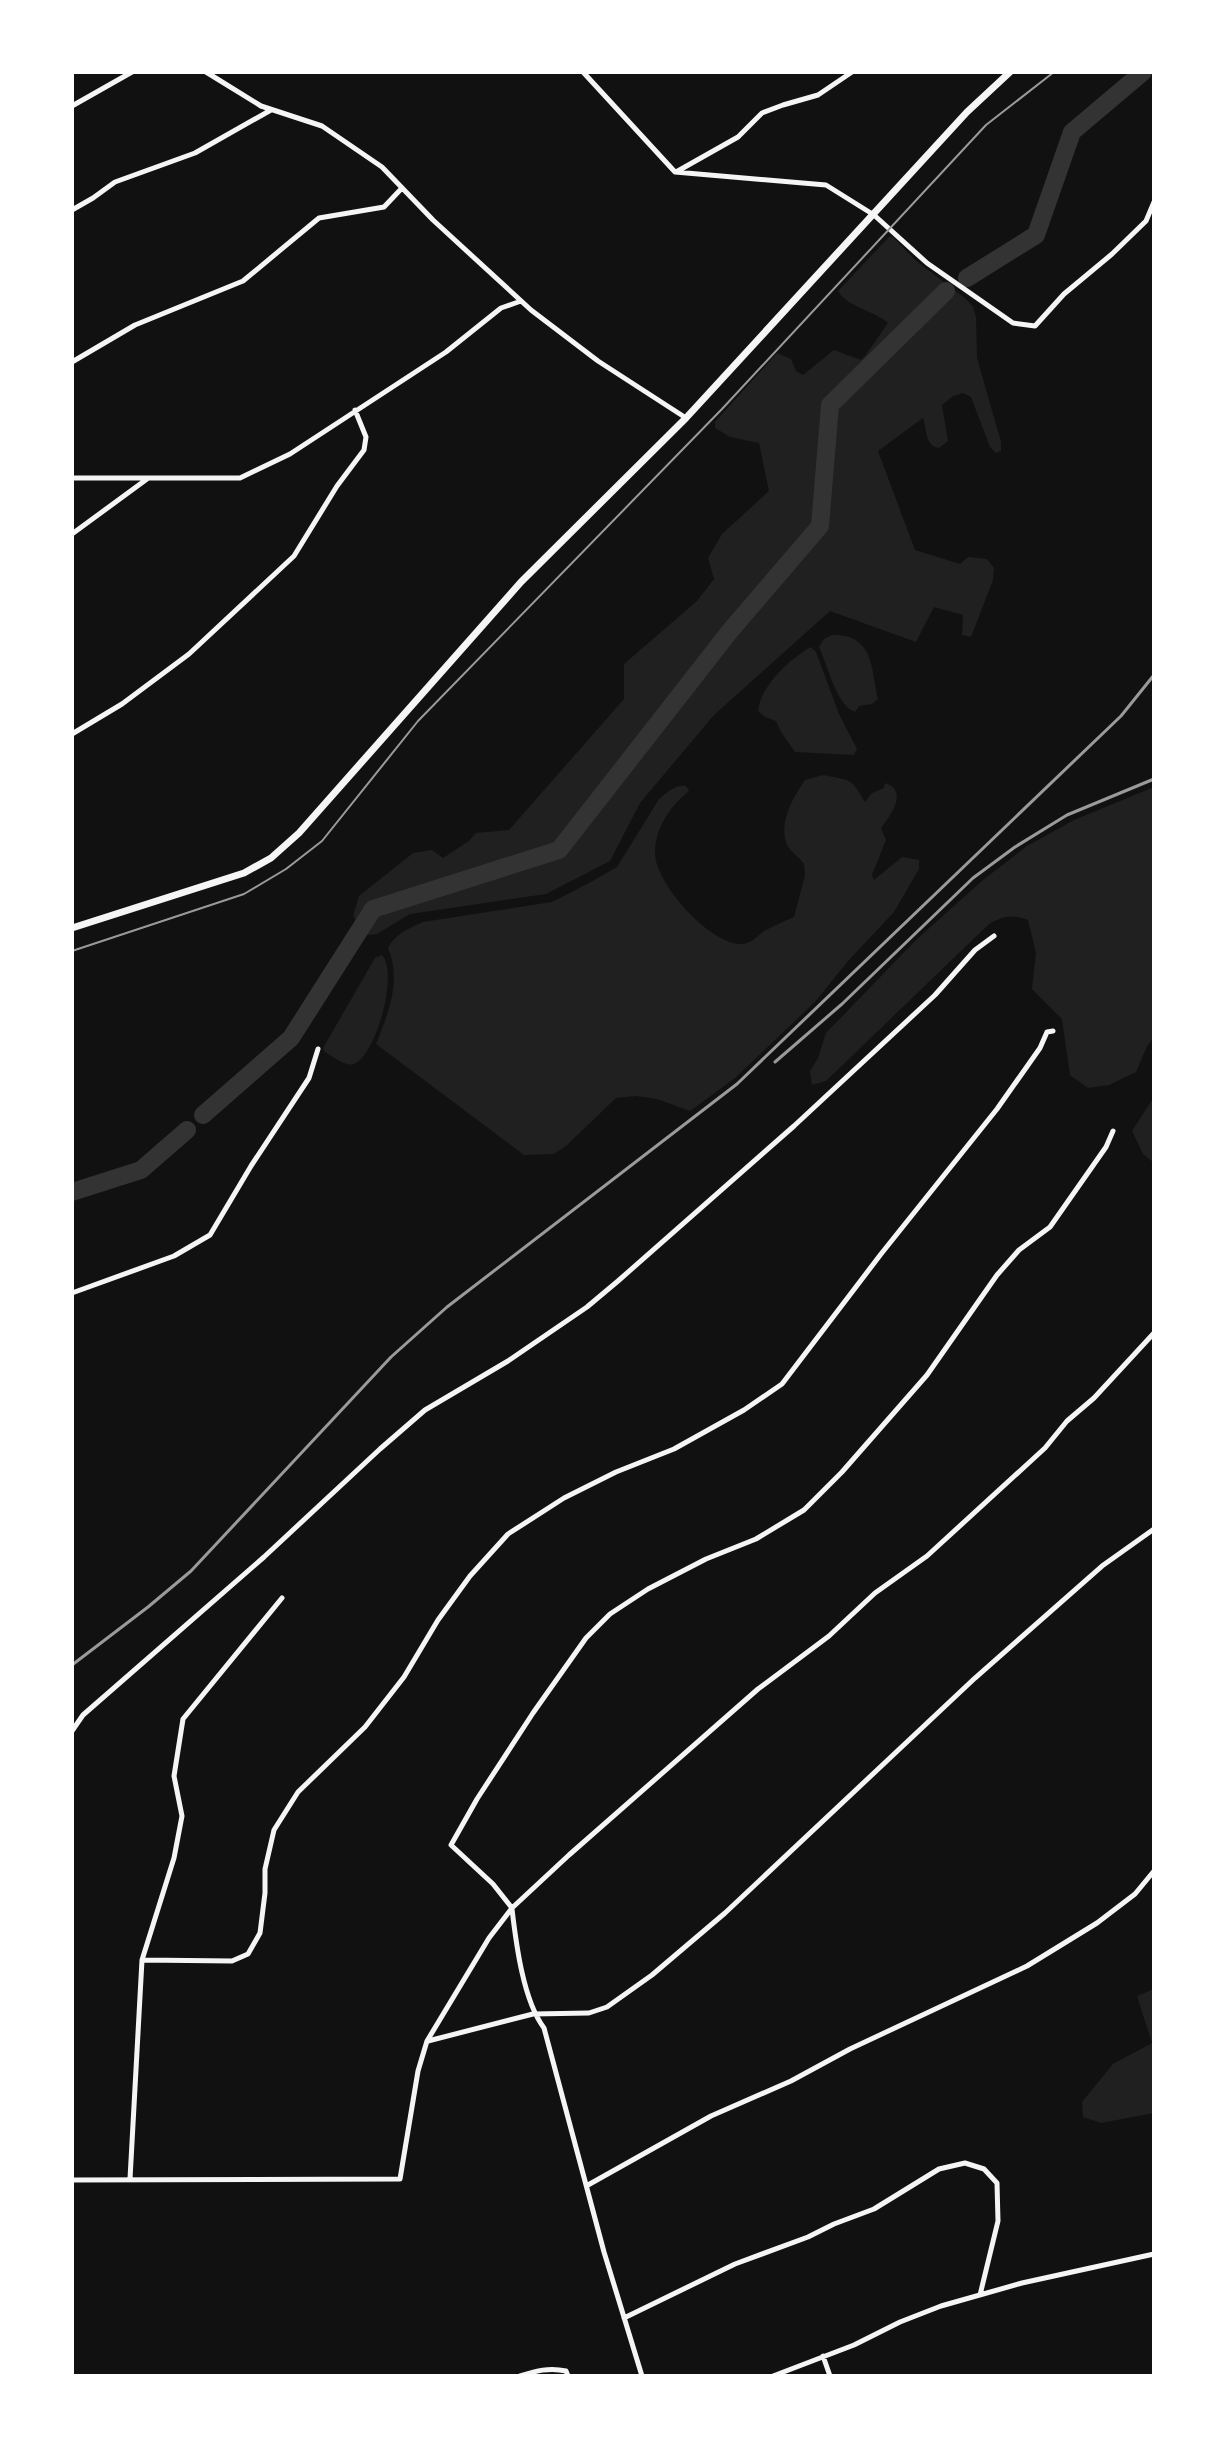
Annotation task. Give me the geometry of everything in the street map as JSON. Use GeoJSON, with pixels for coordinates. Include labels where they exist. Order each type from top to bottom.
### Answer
{"type":"FeatureCollection","features":[{"type":"Feature","properties":{"kind":"main road"},"geometry":{"type":"LineString","coordinates":[[72,928],[244,873],[271,858],[299,833],[521,582],[686,418],[967,112],[1010,72]]}},
{"type":"Feature","properties":{"kind":"street"},"geometry":{"type":"LineString","coordinates":[[72,106],[132,72]]}},
{"type":"Feature","properties":{"kind":"street"},"geometry":{"type":"LineString","coordinates":[[206,72],[261,106],[322,126],[382,167],[433,220],[521,301],[598,361],[686,418]]}},
{"type":"Feature","properties":{"kind":"street"},"geometry":{"type":"LineString","coordinates":[[583,72],[675,172],[826,185],[874,215],[927,263],[1013,323],[1035,326],[1064,294],[1146,221],[1154,202]]}},
{"type":"Feature","properties":{"kind":"street"},"geometry":{"type":"LineString","coordinates":[[675,172],[738,137],[762,113],[818,95],[852,72]]}},
{"type":"Feature","properties":{"kind":"street"},"geometry":{"type":"LineString","coordinates":[[72,210],[115,182],[195,153],[272,110]]}},
{"type":"Feature","properties":{"kind":"street"},"geometry":{"type":"LineString","coordinates":[[72,362],[135,325],[243,281],[319,218],[384,207],[402,188]]}},
{"type":"Feature","properties":{"kind":"street"},"geometry":{"type":"LineString","coordinates":[[72,478],[240,478],[290,454],[446,352],[501,308],[521,301]]}},
{"type":"Feature","properties":{"kind":"street"},"geometry":{"type":"LineString","coordinates":[[72,734],[122,704],[189,654],[294,556],[337,486],[364,450],[366,437],[355,410]]}},
{"type":"Feature","properties":{"kind":"street"},"geometry":{"type":"LineString","coordinates":[[72,534],[148,478]]}},
{"type":"Feature","properties":{"kind":"street"},"geometry":{"type":"LineString","coordinates":[[72,1731],[83,1715],[264,1557],[425,1410],[508,1361],[587,1307],[722,1191],[935,995],[975,950],[994,936]]}},
{"type":"Feature","properties":{"kind":"street"},"geometry":{"type":"LineString","coordinates":[[142,1960],[232,1961],[248,1954],[260,1933],[265,1869],[274,1830],[298,1792],[365,1727],[404,1677],[438,1620],[470,1576],[508,1534],[564,1498],[616,1472],[674,1449],[744,1410],[782,1384],[997,1109],[1040,1048],[1047,1032],[1053,1031]]}},
{"type":"Feature","properties":{"kind":"street"},"geometry":{"type":"LineString","coordinates":[[72,1293],[174,1256],[210,1235],[309,1078],[318,1049]]}},
{"type":"Feature","properties":{"kind":"street"},"geometry":{"type":"LineString","coordinates":[[642,2376],[604,2252],[544,2028],[533,2014],[515,1939],[512,1908],[493,1884],[451,1845],[517,1737],[586,1638],[610,1614],[648,1589],[706,1559],[756,1539],[804,1510],[842,1472],[927,1375],[997,1275],[1019,1250],[1050,1227],[1106,1147],[1113,1131]]}},
{"type":"Feature","properties":{"kind":"street"},"geometry":{"type":"LineString","coordinates":[[72,2180],[400,2179],[418,2071],[427,2041],[489,1938],[512,1908],[758,1689],[829,1636],[875,1593],[927,1556],[1045,1448],[1067,1421],[1094,1398],[1154,1333]]}},
{"type":"Feature","properties":{"kind":"street"},"geometry":{"type":"LineString","coordinates":[[427,2041],[533,2014],[589,2013],[607,2007],[652,1975],[725,1913],[975,1678],[1102,1566],[1154,1529]]}},
{"type":"Feature","properties":{"kind":"street"},"geometry":{"type":"LineString","coordinates":[[130,2179],[142,1960],[174,1858],[182,1816],[174,1776],[183,1719],[282,1598]]}},
{"type":"Feature","properties":{"kind":"street"},"geometry":{"type":"LineString","coordinates":[[588,2185],[711,2116],[791,2081],[850,2049],[1027,1966],[1097,1923],[1135,1894],[1154,1871]]}},
{"type":"Feature","properties":{"kind":"street"},"geometry":{"type":"LineString","coordinates":[[624,2318],[735,2264],[874,2209],[939,2169],[965,2163],[984,2169],[997,2183],[998,2221],[980,2295]]}},
{"type":"Feature","properties":{"kind":"street"},"geometry":{"type":"LineString","coordinates":[[773,2376],[854,2345],[900,2322],[980,2295],[1154,2254]]}},
{"type":"Feature","properties":{"kind":"street"},"geometry":{"type":"LineString","coordinates":[[823,2356],[830,2376]]}},
{"type":"Feature","properties":{"kind":"street"},"geometry":{"type":"LineString","coordinates":[[520,2376],[556,2368],[566,2371],[568,2376]]}},
{"type":"Feature","properties":{"kind":"shaded area"},"geometry":{"type":"Polygon","coordinates":[[[890,236],[915,260],[966,299],[976,317],[977,358],[1001,451],[996,453],[990,447],[971,397],[963,393],[942,405],[948,441],[939,448],[929,441],[923,418],[878,451],[915,550],[960,564],[968,557],[987,559],[994,568],[993,580],[971,637],[962,635],[963,615],[934,607],[916,642],[830,611],[714,715],[640,803],[610,861],[546,894],[410,914],[377,934],[367,935],[353,916],[359,896],[413,853],[432,850],[443,858],[476,833],[509,830],[624,699],[624,664],[697,601],[714,579],[708,558],[722,534],[769,491],[759,443],[730,437],[715,428],[715,422],[777,353],[791,359],[796,371],[803,375],[834,350],[861,360],[865,356],[888,323],[849,302],[838,291],[890,236]]]}},
{"type":"Feature","properties":{"kind":"shaded area"},"geometry":{"type":"Polygon","coordinates":[[[832,635],[856,640],[868,655],[871,665],[878,699],[872,704],[859,706],[855,712],[848,708],[838,693],[819,647],[824,639],[832,635]]]}},
{"type":"Feature","properties":{"kind":"shaded area"},"geometry":{"type":"Polygon","coordinates":[[[811,647],[816,652],[839,714],[857,749],[854,755],[795,752],[776,721],[758,711],[764,692],[777,674],[811,647]]]}},
{"type":"Feature","properties":{"kind":"shaded area"},"geometry":{"type":"Polygon","coordinates":[[[823,775],[849,781],[865,802],[872,793],[884,788],[885,783],[892,787],[896,792],[896,804],[881,828],[886,840],[872,875],[874,880],[902,857],[919,860],[919,869],[894,912],[815,1002],[735,1078],[690,1111],[657,1099],[636,1096],[616,1098],[554,1154],[524,1155],[376,1044],[394,985],[388,948],[398,935],[423,922],[552,902],[589,883],[617,867],[659,799],[679,786],[686,786],[689,791],[665,818],[655,854],[664,881],[686,910],[714,934],[740,944],[794,917],[805,875],[804,864],[787,845],[784,828],[792,802],[805,780],[823,775]]]}},
{"type":"Feature","properties":{"kind":"shaded area"},"geometry":{"type":"Polygon","coordinates":[[[1154,787],[1154,1037],[1136,1072],[1109,1085],[1088,1088],[1070,1075],[1062,1019],[1032,989],[1036,953],[1028,920],[1012,917],[989,924],[826,1081],[812,1085],[810,1071],[826,1033],[917,939],[983,880],[1027,846],[1074,820],[1154,787]]]}},
{"type":"Feature","properties":{"kind":"shaded area"},"geometry":{"type":"Polygon","coordinates":[[[382,955],[387,964],[388,978],[383,1013],[362,1058],[354,1064],[347,1064],[323,1048],[375,958],[382,955]]]}},
{"type":"Feature","properties":{"kind":"shaded area"},"geometry":{"type":"Polygon","coordinates":[[[1154,1097],[1154,1163],[1143,1154],[1132,1131],[1154,1097]]]}},
{"type":"Feature","properties":{"kind":"shaded area"},"geometry":{"type":"Polygon","coordinates":[[[1154,1989],[1154,2113],[1101,2123],[1083,2117],[1082,2102],[1113,2064],[1152,2043],[1137,1996],[1154,1989]]]}},
{"type":"Feature","properties":{"kind":"waterway"},"geometry":{"type":"LineString","coordinates":[[967,278],[1036,235],[1072,132],[1143,72]]}},
{"type":"Feature","properties":{"kind":"waterway"},"geometry":{"type":"LineString","coordinates":[[203,1115],[291,1038],[373,909],[559,850],[730,631],[820,526],[830,405],[946,291]]}},
{"type":"Feature","properties":{"kind":"waterway"},"geometry":{"type":"LineString","coordinates":[[72,1192],[141,1170],[187,1130]]}},
{"type":"Feature","properties":{"kind":"tram line"},"geometry":{"type":"LineString","coordinates":[[72,951],[244,894],[286,869],[322,841],[418,721],[722,409],[986,125],[1054,72]]}},
{"type":"Feature","properties":{"kind":"railway"},"geometry":{"type":"LineString","coordinates":[[72,1665],[191,1571],[391,1357],[447,1307],[737,1084],[1121,716],[1154,675]]}},
{"type":"Feature","properties":{"kind":"railway"},"geometry":{"type":"LineString","coordinates":[[775,1062],[842,1004],[973,878],[1067,815],[1154,779]]}}]}
